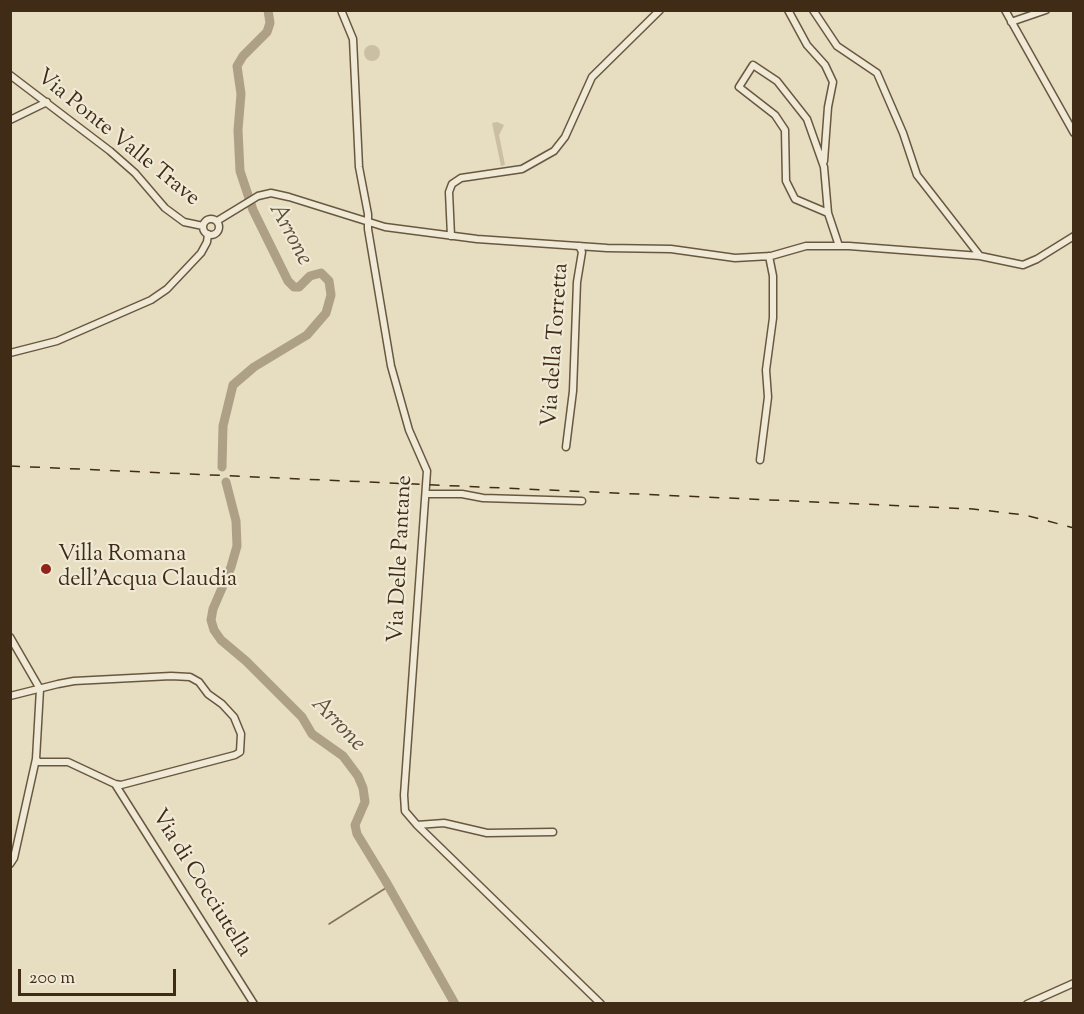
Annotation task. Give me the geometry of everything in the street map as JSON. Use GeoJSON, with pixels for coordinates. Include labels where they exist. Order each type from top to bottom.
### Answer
{"type":"FeatureCollection","features":[{"type":"Feature","properties":{"kind":"street","name":"Via Delle Pantane"},"geometry":{"type":"LineString","coordinates":[[341,10],[353,39],[358,156],[394,381],[409,430],[427,469],[404,795],[406,813],[601,1004]]}},
{"type":"Feature","properties":{"kind":"street"},"geometry":{"type":"LineString","coordinates":[[451,236],[449,192],[452,184],[461,178],[522,169],[554,151],[565,137],[592,77],[660,10]]}},
{"type":"Feature","properties":{"kind":"street"},"geometry":{"type":"LineString","coordinates":[[788,10],[807,45],[825,65],[833,82],[828,107],[824,166],[828,213],[839,246]]}},
{"type":"Feature","properties":{"kind":"street"},"geometry":{"type":"LineString","coordinates":[[813,10],[837,46],[877,74],[903,133],[917,175],[980,256]]}},
{"type":"Feature","properties":{"kind":"street"},"geometry":{"type":"LineString","coordinates":[[1005,10],[1074,133]]}},
{"type":"Feature","properties":{"kind":"street"},"geometry":{"type":"LineString","coordinates":[[1011,22],[1046,10]]}},
{"type":"Feature","properties":{"kind":"street"},"geometry":{"type":"LineString","coordinates":[[824,166],[807,119],[777,81],[753,64],[739,87],[775,115],[784,130],[786,181],[795,198],[828,213]]}},
{"type":"Feature","properties":{"kind":"street","name":"Via Ponte Valle Trave"},"geometry":{"type":"LineString","coordinates":[[10,75],[118,158],[135,173],[165,208],[184,222],[203,226]]}},
{"type":"Feature","properties":{"kind":"street"},"geometry":{"type":"LineString","coordinates":[[10,120],[47,102]]}},
{"type":"Feature","properties":{"kind":"street"},"geometry":{"type":"LineString","coordinates":[[217,221],[219,226],[217,231],[213,234],[204,231],[203,226],[209,219],[217,221],[266,193],[281,195],[385,227],[451,236],[579,246],[671,249],[735,258],[769,256],[806,246],[839,246],[980,256],[1027,264],[1074,236]]}},
{"type":"Feature","properties":{"kind":"street"},"geometry":{"type":"LineString","coordinates":[[10,353],[57,341],[151,300],[167,289],[201,253],[207,242],[208,234]]}},
{"type":"Feature","properties":{"kind":"street","name":"Via della Torretta"},"geometry":{"type":"LineString","coordinates":[[566,447],[573,391],[578,282],[582,252],[579,246]]}},
{"type":"Feature","properties":{"kind":"street"},"geometry":{"type":"LineString","coordinates":[[760,460],[768,397],[766,370],[773,318],[773,276],[769,256]]}},
{"type":"Feature","properties":{"kind":"street"},"geometry":{"type":"LineString","coordinates":[[426,494],[582,501]]}},
{"type":"Feature","properties":{"kind":"street"},"geometry":{"type":"LineString","coordinates":[[10,637],[40,689],[36,759],[11,864]]}},
{"type":"Feature","properties":{"kind":"street"},"geometry":{"type":"LineString","coordinates":[[10,696],[83,680],[174,676],[192,678],[228,710],[235,719],[241,734],[240,752],[235,756],[121,785],[68,762],[42,762],[36,759]]}},
{"type":"Feature","properties":{"kind":"street","name":"Via di Cocciutella"},"geometry":{"type":"LineString","coordinates":[[115,784],[254,1004]]}},
{"type":"Feature","properties":{"kind":"street"},"geometry":{"type":"LineString","coordinates":[[417,825],[444,823],[487,833],[553,832]]}},
{"type":"Feature","properties":{"kind":"street"},"geometry":{"type":"LineString","coordinates":[[1027,1004],[1074,983]]}},
{"type":"Feature","properties":{"kind":"shaded area"},"geometry":{"type":"Polygon","coordinates":[[[372,45],[378,47],[380,53],[378,59],[372,61],[366,59],[364,53],[366,47],[372,45]]]}},
{"type":"Feature","properties":{"kind":"shaded area"},"geometry":{"type":"Polygon","coordinates":[[[497,122],[504,125],[499,135],[505,165],[501,166],[492,123],[497,122]]]}},
{"type":"Feature","properties":{"kind":"waterway","name":"Arrone"},"geometry":{"type":"LineString","coordinates":[[222,467],[223,426],[233,385],[254,367],[307,335],[326,313],[331,295],[329,281],[321,273],[310,276],[299,287],[294,287],[288,281],[253,210],[240,171],[238,130],[241,94],[237,66],[243,56],[267,32],[270,23],[268,10]]}},
{"type":"Feature","properties":{"kind":"waterway","name":"Arrone"},"geometry":{"type":"LineString","coordinates":[[226,482],[236,521],[237,546],[231,567],[213,609],[211,620],[214,630],[221,640],[246,661],[302,717],[312,734],[343,756],[358,776],[365,802],[355,825],[357,834],[455,1004]]}},
{"type":"Feature","properties":{"kind":"waterway"},"geometry":{"type":"LineString","coordinates":[[329,924],[389,886]]}},
{"type":"Feature","properties":{"kind":"railway"},"geometry":{"type":"LineString","coordinates":[[10,466],[973,509],[1025,515],[1074,528]]}},
{"type":"Feature","properties":{"kind":"place","name":"Villa Romana dell'Acqua Claudia"},"geometry":{"type":"Point","coordinates":[46,569]}}]}
